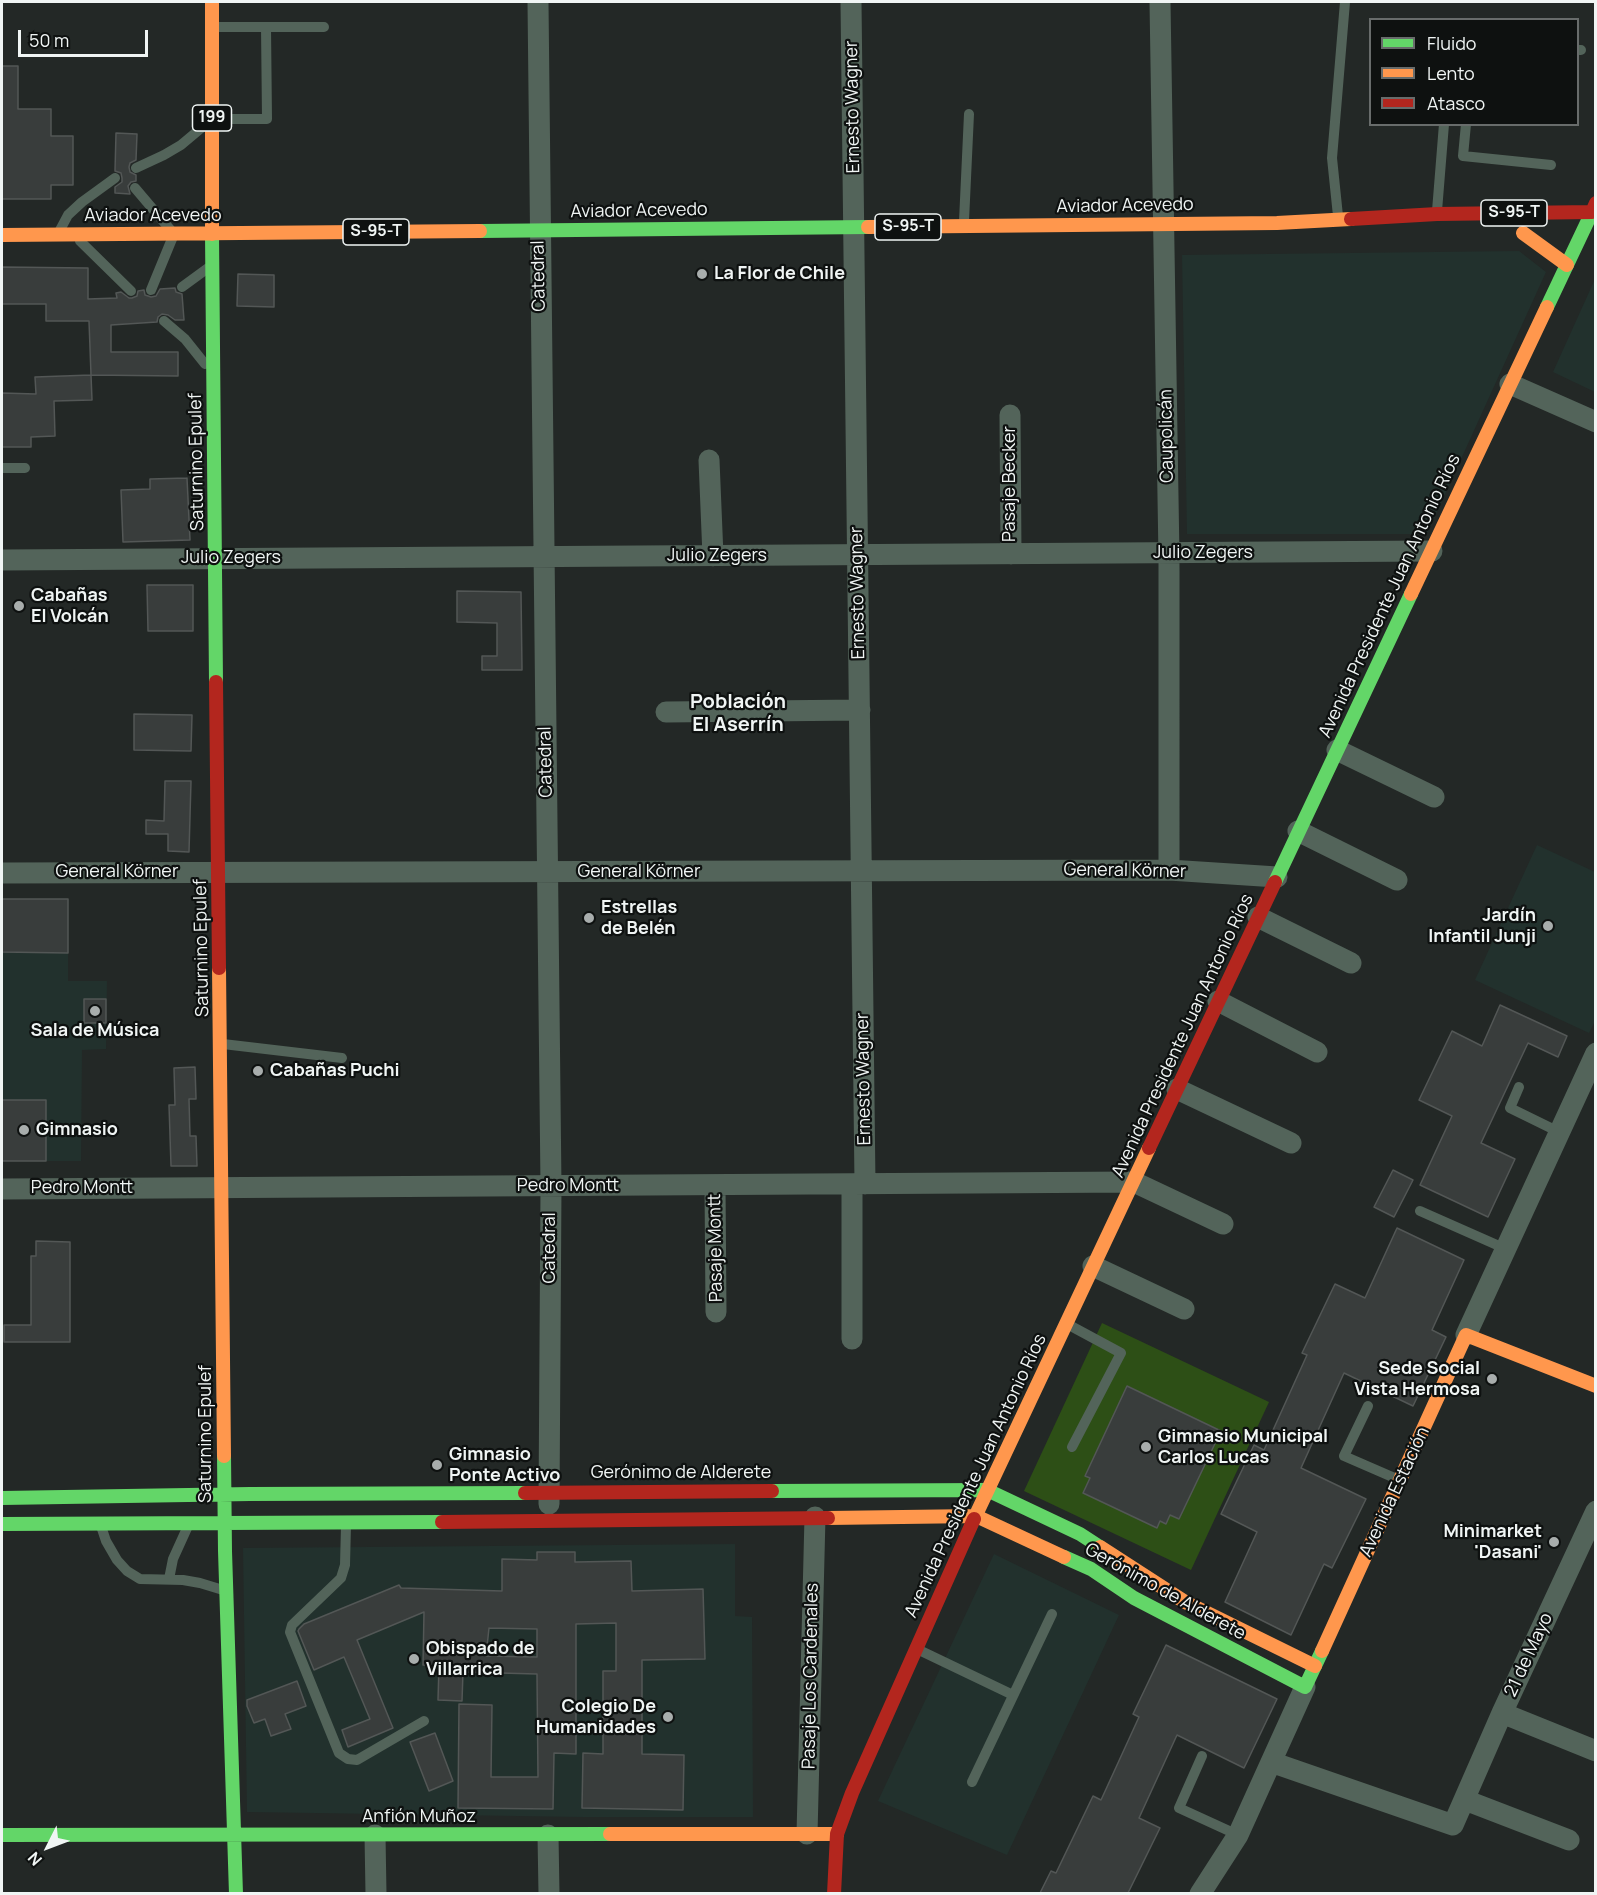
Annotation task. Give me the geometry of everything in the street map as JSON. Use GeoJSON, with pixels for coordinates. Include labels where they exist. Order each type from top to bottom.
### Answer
{"type":"FeatureCollection","features":[{"type":"Feature","properties":{"kind":"main road","name":"Saturnino Epulef"},"geometry":{"type":"LineString","coordinates":[[212,2],[212,234],[225,1591],[236,1893]]}},
{"type":"Feature","properties":{"kind":"main road","name":"Aviador Acevedo"},"geometry":{"type":"LineString","coordinates":[[2,235],[1277,223],[1594,207]]}},
{"type":"Feature","properties":{"kind":"main road","name":"Avenida Presidente Juan Antonio Ríos"},"geometry":{"type":"LineString","coordinates":[[834,1893],[837,1834],[871,1749],[987,1490],[1594,207]]}},
{"type":"Feature","properties":{"kind":"main road"},"geometry":{"type":"LineString","coordinates":[[1423,228],[1437,214],[1451,227]]}},
{"type":"Feature","properties":{"kind":"main road","name":"Aviador Acevedo"},"geometry":{"type":"LineString","coordinates":[[1277,223],[1330,233]]}},
{"type":"Feature","properties":{"kind":"main road","name":"S-95-T"},"geometry":{"type":"LineString","coordinates":[[1563,233],[1582,232]]}},
{"type":"Feature","properties":{"kind":"main road","name":"S-95-T"},"geometry":{"type":"LineString","coordinates":[[1545,233],[1518,233],[1567,265]]}},
{"type":"Feature","properties":{"kind":"main road"},"geometry":{"type":"LineString","coordinates":[[1466,1335],[1596,1386]]}},
{"type":"Feature","properties":{"kind":"main road","name":"Avenida Estación"},"geometry":{"type":"LineString","coordinates":[[1305,1687],[1466,1335]]}},
{"type":"Feature","properties":{"kind":"main road","name":"Gerónimo de Alderete"},"geometry":{"type":"LineString","coordinates":[[2,1498],[225,1494],[987,1490],[1080,1534],[1185,1602],[1315,1666]]}},
{"type":"Feature","properties":{"kind":"main road","name":"Gerónimo de Alderete"},"geometry":{"type":"LineString","coordinates":[[2,1524],[549,1522],[976,1516],[1091,1569],[1163,1614],[1305,1687]]}},
{"type":"Feature","properties":{"kind":"main road","name":"Anfión Muñoz"},"geometry":{"type":"LineString","coordinates":[[2,1835],[837,1834]]}},
{"type":"Feature","properties":{"kind":"street","name":"Catedral"},"geometry":{"type":"LineString","coordinates":[[537,2],[551,1186],[549,1522]]}},
{"type":"Feature","properties":{"kind":"street","name":"Ernesto Wagner"},"geometry":{"type":"LineString","coordinates":[[851,2],[862,870],[858,1184],[852,1340]]}},
{"type":"Feature","properties":{"kind":"street","name":"Caupolicán"},"geometry":{"type":"LineString","coordinates":[[1160,2],[1169,553],[1169,870]]}},
{"type":"Feature","properties":{"kind":"street"},"geometry":{"type":"LineString","coordinates":[[1510,384],[1596,422]]}},
{"type":"Feature","properties":{"kind":"street","name":"Pasaje Becker"},"geometry":{"type":"LineString","coordinates":[[1010,415],[1011,554]]}},
{"type":"Feature","properties":{"kind":"street"},"geometry":{"type":"LineString","coordinates":[[709,460],[713,556]]}},
{"type":"Feature","properties":{"kind":"street","name":"Julio Zegers"},"geometry":{"type":"LineString","coordinates":[[2,560],[1432,551]]}},
{"type":"Feature","properties":{"kind":"street"},"geometry":{"type":"LineString","coordinates":[[666,712],[860,710]]}},
{"type":"Feature","properties":{"kind":"street"},"geometry":{"type":"LineString","coordinates":[[1337,750],[1434,797]]}},
{"type":"Feature","properties":{"kind":"street"},"geometry":{"type":"LineString","coordinates":[[1298,831],[1397,880]]}},
{"type":"Feature","properties":{"kind":"street","name":"General Körner"},"geometry":{"type":"LineString","coordinates":[[2,873],[1169,870],[1277,877]]}},
{"type":"Feature","properties":{"kind":"street"},"geometry":{"type":"LineString","coordinates":[[1258,917],[1351,963]]}},
{"type":"Feature","properties":{"kind":"street"},"geometry":{"type":"LineString","coordinates":[[1218,1001],[1317,1052]]}},
{"type":"Feature","properties":{"kind":"street","name":"Avenida Estación"},"geometry":{"type":"LineString","coordinates":[[1466,1335],[1596,1053]]}},
{"type":"Feature","properties":{"kind":"street"},"geometry":{"type":"LineString","coordinates":[[1177,1089],[1291,1143]]}},
{"type":"Feature","properties":{"kind":"street"},"geometry":{"type":"LineString","coordinates":[[1134,1182],[1223,1224]]}},
{"type":"Feature","properties":{"kind":"street","name":"Pedro Montt"},"geometry":{"type":"LineString","coordinates":[[2,1189],[1134,1182]]}},
{"type":"Feature","properties":{"kind":"street","name":"Pasaje Montt"},"geometry":{"type":"LineString","coordinates":[[715,1185],[716,1312]]}},
{"type":"Feature","properties":{"kind":"street"},"geometry":{"type":"LineString","coordinates":[[1093,1266],[1184,1309]]}},
{"type":"Feature","properties":{"kind":"street","name":"21 de Mayo"},"geometry":{"type":"LineString","coordinates":[[1271,1762],[1453,1825],[1502,1713],[1596,1511]]}},
{"type":"Feature","properties":{"kind":"street","name":"Pasaje Los Cardenales"},"geometry":{"type":"LineString","coordinates":[[807,1834],[815,1517]]}},
{"type":"Feature","properties":{"kind":"street","name":"Avenida Estación"},"geometry":{"type":"LineString","coordinates":[[1200,1893],[1238,1835],[1305,1687]]}},
{"type":"Feature","properties":{"kind":"street"},"geometry":{"type":"LineString","coordinates":[[1502,1713],[1596,1751]]}},
{"type":"Feature","properties":{"kind":"street"},"geometry":{"type":"LineString","coordinates":[[1465,1800],[1569,1840]]}},
{"type":"Feature","properties":{"kind":"street"},"geometry":{"type":"LineString","coordinates":[[375,1835],[376,1893]]}},
{"type":"Feature","properties":{"kind":"street"},"geometry":{"type":"LineString","coordinates":[[548,1835],[549,1893]]}},
{"type":"Feature","properties":{"kind":"lane"},"geometry":{"type":"LineString","coordinates":[[1338,219],[1332,158],[1345,2]]}},
{"type":"Feature","properties":{"kind":"lane"},"geometry":{"type":"LineString","coordinates":[[212,27],[324,27]]}},
{"type":"Feature","properties":{"kind":"lane"},"geometry":{"type":"LineString","coordinates":[[136,168],[181,145],[212,119],[267,119],[266,27]]}},
{"type":"Feature","properties":{"kind":"lane"},"geometry":{"type":"LineString","coordinates":[[963,226],[969,114]]}},
{"type":"Feature","properties":{"kind":"lane"},"geometry":{"type":"LineString","coordinates":[[1437,214],[1444,126]]}},
{"type":"Feature","properties":{"kind":"lane"},"geometry":{"type":"LineString","coordinates":[[1466,126],[1463,156],[1551,165]]}},
{"type":"Feature","properties":{"kind":"lane"},"geometry":{"type":"LineString","coordinates":[[57,235],[68,215],[115,178]]}},
{"type":"Feature","properties":{"kind":"lane"},"geometry":{"type":"LineString","coordinates":[[135,188],[174,234],[151,290]]}},
{"type":"Feature","properties":{"kind":"lane"},"geometry":{"type":"LineString","coordinates":[[74,235],[131,291]]}},
{"type":"Feature","properties":{"kind":"lane"},"geometry":{"type":"LineString","coordinates":[[182,287],[213,264]]}},
{"type":"Feature","properties":{"kind":"lane"},"geometry":{"type":"LineString","coordinates":[[164,321],[195,350],[214,379]]}},
{"type":"Feature","properties":{"kind":"lane"},"geometry":{"type":"LineString","coordinates":[[2,468],[25,468]]}},
{"type":"Feature","properties":{"kind":"lane"},"geometry":{"type":"LineString","coordinates":[[220,1044],[342,1058]]}},
{"type":"Feature","properties":{"kind":"lane"},"geometry":{"type":"LineString","coordinates":[[1519,1087],[1510,1108],[1559,1131]]}},
{"type":"Feature","properties":{"kind":"lane"},"geometry":{"type":"LineString","coordinates":[[1420,1211],[1506,1249]]}},
{"type":"Feature","properties":{"kind":"lane"},"geometry":{"type":"LineString","coordinates":[[1066,1323],[1121,1353],[1072,1447]]}},
{"type":"Feature","properties":{"kind":"lane"},"geometry":{"type":"LineString","coordinates":[[1368,1406],[1344,1456],[1400,1480]]}},
{"type":"Feature","properties":{"kind":"lane"},"geometry":{"type":"LineString","coordinates":[[169,1579],[177,1549],[190,1522]]}},
{"type":"Feature","properties":{"kind":"lane"},"geometry":{"type":"LineString","coordinates":[[346,1522],[345,1565],[341,1578],[292,1625],[290,1632],[339,1753],[348,1759],[357,1761],[424,1721]]}},
{"type":"Feature","properties":{"kind":"lane"},"geometry":{"type":"LineString","coordinates":[[100,1523],[111,1551],[128,1571],[140,1579],[169,1579],[200,1583],[225,1591]]}},
{"type":"Feature","properties":{"kind":"lane"},"geometry":{"type":"LineString","coordinates":[[972,1782],[1052,1614]]}},
{"type":"Feature","properties":{"kind":"lane"},"geometry":{"type":"LineString","coordinates":[[916,1648],[1013,1695]]}},
{"type":"Feature","properties":{"kind":"lane"},"geometry":{"type":"LineString","coordinates":[[1202,1756],[1179,1808],[1238,1835]]}},
{"type":"Feature","properties":{"kind":"shaded area"},"geometry":{"type":"Polygon","coordinates":[[[1519,251],[1546,272],[1427,534],[1187,534],[1182,255],[1519,251]]]}},
{"type":"Feature","properties":{"kind":"shaded area"},"geometry":{"type":"Polygon","coordinates":[[[1595,279],[1596,392],[1553,372],[1595,279]]]}},
{"type":"Feature","properties":{"kind":"shaded area","name":"Jardín Infantil Junji"},"geometry":{"type":"Polygon","coordinates":[[[1537,845],[1595,872],[1596,1019],[1589,1033],[1475,980],[1537,845]]]}},
{"type":"Feature","properties":{"kind":"shaded area"},"geometry":{"type":"Polygon","coordinates":[[[2,899],[68,899],[68,981],[107,981],[106,1049],[82,1050],[81,1161],[2,1161],[2,899]]]}},
{"type":"Feature","properties":{"kind":"shaded area","name":"Obispado de Villarrica"},"geometry":{"type":"Polygon","coordinates":[[[735,1544],[735,1616],[752,1617],[753,1817],[247,1812],[243,1548],[735,1544]]]}},
{"type":"Feature","properties":{"kind":"shaded area"},"geometry":{"type":"Polygon","coordinates":[[[994,1554],[1119,1615],[1007,1855],[878,1801],[994,1554]]]}},
{"type":"Feature","properties":{"kind":"green space","name":"Gimnasio Municipal Carlos Lucas"},"geometry":{"type":"Polygon","coordinates":[[[1102,1323],[1269,1402],[1191,1570],[1024,1491],[1102,1323]]]}},
{"type":"Feature","properties":{"kind":"building"},"geometry":{"type":"Polygon","coordinates":[[[2,66],[18,66],[18,109],[51,109],[51,136],[73,136],[73,185],[51,185],[51,199],[2,199],[2,66]]]}},
{"type":"Feature","properties":{"kind":"building"},"geometry":{"type":"Polygon","coordinates":[[[116,133],[137,134],[136,160],[130,163],[129,167],[130,172],[136,175],[136,181],[131,182],[128,186],[130,194],[115,193],[115,187],[122,182],[121,173],[115,171],[116,133]]]}},
{"type":"Feature","properties":{"kind":"building"},"geometry":{"type":"Polygon","coordinates":[[[2,267],[88,268],[88,299],[117,298],[116,293],[121,292],[132,298],[137,296],[138,291],[144,290],[145,295],[151,297],[156,296],[160,289],[175,288],[176,292],[182,294],[184,320],[175,320],[162,314],[158,317],[157,322],[111,325],[111,352],[178,352],[178,376],[91,375],[89,321],[46,321],[46,304],[2,304],[2,267]]]}},
{"type":"Feature","properties":{"kind":"building"},"geometry":{"type":"Polygon","coordinates":[[[238,274],[274,275],[274,307],[237,306],[238,274]]]}},
{"type":"Feature","properties":{"kind":"building"},"geometry":{"type":"Polygon","coordinates":[[[91,375],[92,400],[54,401],[55,436],[31,437],[31,447],[2,447],[2,393],[36,394],[35,377],[91,375]]]}},
{"type":"Feature","properties":{"kind":"building"},"geometry":{"type":"Polygon","coordinates":[[[187,478],[190,540],[123,542],[121,490],[150,489],[150,479],[187,478]]]}},
{"type":"Feature","properties":{"kind":"building"},"geometry":{"type":"Polygon","coordinates":[[[147,585],[193,585],[193,631],[148,631],[147,585]]]}},
{"type":"Feature","properties":{"kind":"building"},"geometry":{"type":"Polygon","coordinates":[[[457,591],[521,592],[522,670],[482,670],[482,656],[497,656],[497,623],[457,622],[457,591]]]}},
{"type":"Feature","properties":{"kind":"building"},"geometry":{"type":"Polygon","coordinates":[[[134,714],[192,715],[191,751],[134,750],[134,714]]]}},
{"type":"Feature","properties":{"kind":"building"},"geometry":{"type":"Polygon","coordinates":[[[165,781],[191,781],[189,852],[168,851],[168,834],[146,834],[146,820],[164,821],[165,781]]]}},
{"type":"Feature","properties":{"kind":"building"},"geometry":{"type":"Polygon","coordinates":[[[2,899],[68,899],[68,953],[2,952],[2,899]]]}},
{"type":"Feature","properties":{"kind":"building","name":"Sala de Música"},"geometry":{"type":"Polygon","coordinates":[[[84,999],[106,999],[106,1023],[84,1023],[84,999]]]}},
{"type":"Feature","properties":{"kind":"building"},"geometry":{"type":"Polygon","coordinates":[[[1500,1005],[1567,1036],[1558,1057],[1528,1043],[1481,1143],[1515,1159],[1488,1217],[1420,1185],[1452,1116],[1419,1100],[1452,1031],[1482,1046],[1500,1005]]]}},
{"type":"Feature","properties":{"kind":"building"},"geometry":{"type":"Polygon","coordinates":[[[195,1067],[196,1099],[189,1099],[190,1136],[196,1136],[197,1166],[171,1166],[169,1105],[175,1105],[174,1068],[195,1067]]]}},
{"type":"Feature","properties":{"kind":"building","name":"Gimnasio"},"geometry":{"type":"Polygon","coordinates":[[[2,1100],[46,1100],[46,1161],[2,1161],[2,1100]]]}},
{"type":"Feature","properties":{"kind":"building"},"geometry":{"type":"Polygon","coordinates":[[[1393,1170],[1413,1180],[1394,1217],[1374,1207],[1393,1170]]]}},
{"type":"Feature","properties":{"kind":"building"},"geometry":{"type":"Polygon","coordinates":[[[1397,1228],[1464,1260],[1432,1330],[1446,1337],[1413,1406],[1344,1373],[1301,1468],[1366,1499],[1332,1568],[1324,1564],[1291,1635],[1225,1602],[1257,1532],[1221,1514],[1254,1445],[1264,1450],[1307,1355],[1302,1353],[1335,1284],[1365,1298],[1397,1228]]]}},
{"type":"Feature","properties":{"kind":"building"},"geometry":{"type":"Polygon","coordinates":[[[36,1241],[70,1242],[70,1342],[4,1342],[4,1325],[31,1325],[31,1256],[36,1256],[36,1241]]]}},
{"type":"Feature","properties":{"kind":"building"},"geometry":{"type":"Polygon","coordinates":[[[1127,1386],[1221,1431],[1179,1519],[1170,1515],[1166,1524],[1160,1521],[1157,1528],[1083,1493],[1090,1478],[1085,1476],[1127,1386]]]}},
{"type":"Feature","properties":{"kind":"building"},"geometry":{"type":"Polygon","coordinates":[[[537,1552],[575,1552],[575,1562],[631,1561],[632,1591],[703,1589],[705,1659],[642,1660],[642,1754],[684,1755],[683,1810],[582,1808],[583,1753],[603,1754],[603,1671],[616,1671],[616,1623],[576,1624],[576,1754],[554,1753],[553,1809],[458,1808],[459,1704],[492,1705],[491,1777],[538,1777],[537,1674],[463,1672],[462,1701],[438,1700],[439,1666],[423,1665],[424,1612],[357,1640],[393,1728],[348,1747],[342,1730],[370,1719],[344,1657],[314,1670],[298,1631],[304,1624],[399,1585],[401,1588],[502,1591],[502,1559],[537,1560],[537,1552]],[[489,1628],[486,1656],[537,1657],[537,1629],[489,1628]]]}},
{"type":"Feature","properties":{"kind":"building"},"geometry":{"type":"Polygon","coordinates":[[[1166,1645],[1277,1699],[1244,1768],[1177,1735],[1139,1818],[1160,1828],[1128,1893],[1040,1893],[1051,1871],[1056,1873],[1093,1796],[1101,1800],[1139,1717],[1133,1714],[1166,1645]]]}},
{"type":"Feature","properties":{"kind":"building"},"geometry":{"type":"Polygon","coordinates":[[[297,1681],[306,1706],[285,1714],[291,1729],[271,1736],[265,1719],[254,1723],[247,1700],[297,1681]]]}},
{"type":"Feature","properties":{"kind":"building"},"geometry":{"type":"Polygon","coordinates":[[[435,1733],[453,1781],[429,1791],[410,1742],[435,1733]]]}},
{"type":"Feature","properties":{"kind":"traffic: fast"},"geometry":{"type":"LineString","coordinates":[[1547,307],[1592,212]]}},
{"type":"Feature","properties":{"kind":"traffic: fast"},"geometry":{"type":"LineString","coordinates":[[480,231],[868,227]]}},
{"type":"Feature","properties":{"kind":"traffic: fast"},"geometry":{"type":"LineString","coordinates":[[212,234],[216,682]]}},
{"type":"Feature","properties":{"kind":"traffic: fast"},"geometry":{"type":"LineString","coordinates":[[1275,882],[1411,594]]}},
{"type":"Feature","properties":{"kind":"traffic: fast"},"geometry":{"type":"LineString","coordinates":[[224,1456],[236,1894]]}},
{"type":"Feature","properties":{"kind":"traffic: fast"},"geometry":{"type":"LineString","coordinates":[[772,1491],[987,1490],[1080,1534],[1100,1547]]}},
{"type":"Feature","properties":{"kind":"traffic: fast"},"geometry":{"type":"LineString","coordinates":[[2,1498],[525,1493]]}},
{"type":"Feature","properties":{"kind":"traffic: fast"},"geometry":{"type":"LineString","coordinates":[[2,1524],[442,1522]]}},
{"type":"Feature","properties":{"kind":"traffic: fast"},"geometry":{"type":"LineString","coordinates":[[1064,1557],[1091,1569],[1134,1598],[1305,1687],[1322,1651]]}},
{"type":"Feature","properties":{"kind":"traffic: fast"},"geometry":{"type":"LineString","coordinates":[[2,1835],[610,1834]]}},
{"type":"Feature","properties":{"kind":"traffic: slow"},"geometry":{"type":"LineString","coordinates":[[212,2],[212,234]]}},
{"type":"Feature","properties":{"kind":"traffic: slow"},"geometry":{"type":"LineString","coordinates":[[868,227],[1277,223],[1351,219]]}},
{"type":"Feature","properties":{"kind":"traffic: slow"},"geometry":{"type":"LineString","coordinates":[[2,235],[480,231]]}},
{"type":"Feature","properties":{"kind":"traffic: slow"},"geometry":{"type":"LineString","coordinates":[[1523,233],[1567,265]]}},
{"type":"Feature","properties":{"kind":"traffic: slow"},"geometry":{"type":"LineString","coordinates":[[1411,594],[1547,307]]}},
{"type":"Feature","properties":{"kind":"traffic: slow"},"geometry":{"type":"LineString","coordinates":[[219,968],[224,1456]]}},
{"type":"Feature","properties":{"kind":"traffic: slow"},"geometry":{"type":"LineString","coordinates":[[974,1519],[1149,1148]]}},
{"type":"Feature","properties":{"kind":"traffic: slow"},"geometry":{"type":"LineString","coordinates":[[1322,1651],[1466,1335],[1596,1386]]}},
{"type":"Feature","properties":{"kind":"traffic: slow"},"geometry":{"type":"LineString","coordinates":[[828,1518],[976,1516],[1064,1557]]}},
{"type":"Feature","properties":{"kind":"traffic: slow"},"geometry":{"type":"LineString","coordinates":[[1100,1547],[1185,1602],[1315,1666]]}},
{"type":"Feature","properties":{"kind":"traffic: slow"},"geometry":{"type":"LineString","coordinates":[[610,1834],[837,1834]]}},
{"type":"Feature","properties":{"kind":"traffic: jam"},"geometry":{"type":"LineString","coordinates":[[1351,219],[1437,214],[1592,212],[1596,203]]}},
{"type":"Feature","properties":{"kind":"traffic: jam"},"geometry":{"type":"LineString","coordinates":[[216,682],[219,968]]}},
{"type":"Feature","properties":{"kind":"traffic: jam"},"geometry":{"type":"LineString","coordinates":[[1149,1148],[1275,882]]}},
{"type":"Feature","properties":{"kind":"traffic: jam"},"geometry":{"type":"LineString","coordinates":[[525,1493],[772,1491]]}},
{"type":"Feature","properties":{"kind":"traffic: jam"},"geometry":{"type":"LineString","coordinates":[[442,1522],[828,1518]]}},
{"type":"Feature","properties":{"kind":"traffic: jam"},"geometry":{"type":"LineString","coordinates":[[834,1894],[837,1834],[852,1793],[974,1519]]}},
{"type":"Feature","properties":{"kind":"place","name":"La Flor de Chile"},"geometry":{"type":"Point","coordinates":[702,274]}},
{"type":"Feature","properties":{"kind":"place","name":"Cabañas El Volcán"},"geometry":{"type":"Point","coordinates":[19,606]}},
{"type":"Feature","properties":{"kind":"place","name":"Estrellas de Belén"},"geometry":{"type":"Point","coordinates":[589,918]}},
{"type":"Feature","properties":{"kind":"place","name":"Jardín Infantil Junji"},"geometry":{"type":"Point","coordinates":[1548,926]}},
{"type":"Feature","properties":{"kind":"place","name":"Sala de Música"},"geometry":{"type":"Point","coordinates":[95,1011]}},
{"type":"Feature","properties":{"kind":"place","name":"Cabañas Puchi"},"geometry":{"type":"Point","coordinates":[258,1071]}},
{"type":"Feature","properties":{"kind":"place","name":"Gimnasio"},"geometry":{"type":"Point","coordinates":[24,1130]}},
{"type":"Feature","properties":{"kind":"place","name":"Sede Social Vista Hermosa"},"geometry":{"type":"Point","coordinates":[1492,1379]}},
{"type":"Feature","properties":{"kind":"place","name":"Gimnasio Municipal Carlos Lucas"},"geometry":{"type":"Point","coordinates":[1146,1447]}},
{"type":"Feature","properties":{"kind":"place","name":"Gimnasio Ponte Activo"},"geometry":{"type":"Point","coordinates":[437,1465]}},
{"type":"Feature","properties":{"kind":"place","name":"Minimarket 'Dasani'"},"geometry":{"type":"Point","coordinates":[1554,1542]}},
{"type":"Feature","properties":{"kind":"place","name":"Obispado de Villarrica"},"geometry":{"type":"Point","coordinates":[414,1659]}},
{"type":"Feature","properties":{"kind":"place","name":"Colegio De Humanidades"},"geometry":{"type":"Point","coordinates":[668,1717]}},
{"type":"Feature","properties":{"kind":"district","name":"Población El Aserrín"},"geometry":{"type":"Point","coordinates":[738,714]}}]}
